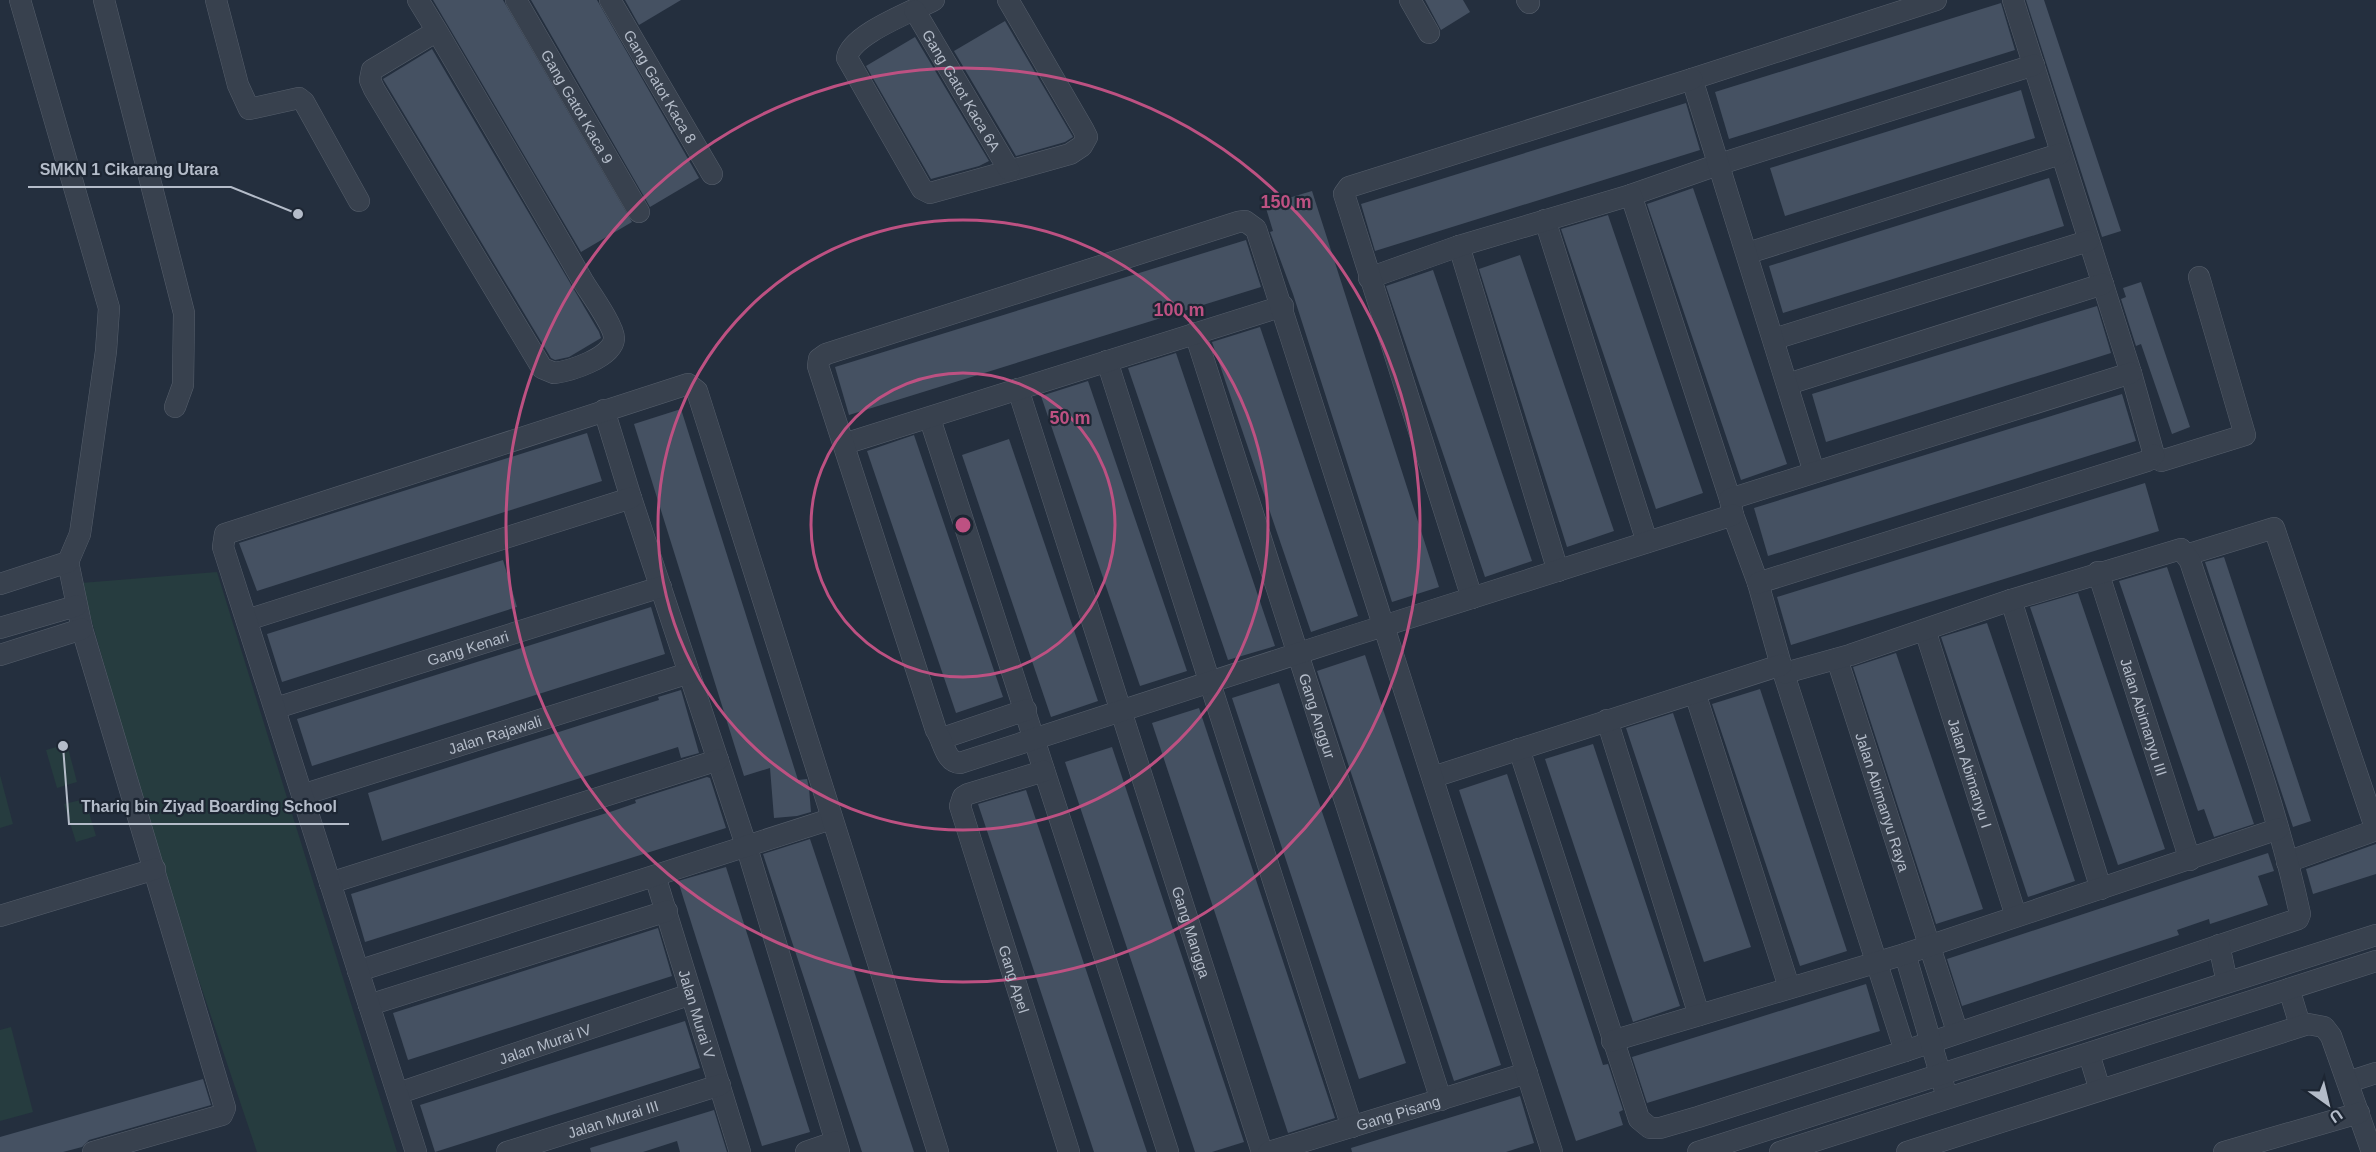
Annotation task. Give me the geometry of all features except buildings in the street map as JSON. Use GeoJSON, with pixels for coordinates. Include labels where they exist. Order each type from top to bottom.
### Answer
{"type":"FeatureCollection","features":[{"type":"Feature","properties":{"kind":"street"},"geometry":{"type":"LineString","coordinates":[[20,0],[109,308],[106,351],[80,534],[68,562],[76,606],[225,1108],[222,1115],[93,1152]]}},
{"type":"Feature","properties":{"kind":"street"},"geometry":{"type":"LineString","coordinates":[[104,0],[184,313],[183,385],[176,407]]}},
{"type":"Feature","properties":{"kind":"street"},"geometry":{"type":"LineString","coordinates":[[216,0],[238,85],[249,109],[299,98],[304,102],[359,201]]}},
{"type":"Feature","properties":{"kind":"street"},"geometry":{"type":"LineString","coordinates":[[418,0],[437,31],[613,333],[612,346],[588,363],[554,373],[542,368],[374,89],[370,80],[372,70],[437,31]]}},
{"type":"Feature","properties":{"kind":"street","name":"Gang Gatot Kaca 9"},"geometry":{"type":"LineString","coordinates":[[516,0],[639,212]]}},
{"type":"Feature","properties":{"kind":"street","name":"Gang Gatot Kaca 8"},"geometry":{"type":"LineString","coordinates":[[610,0],[712,174]]}},
{"type":"Feature","properties":{"kind":"street"},"geometry":{"type":"LineString","coordinates":[[933,0],[909,8],[860,38],[848,51],[848,58],[922,189],[930,192],[939,192],[1070,154],[1087,137],[1008,0]]}},
{"type":"Feature","properties":{"kind":"street"},"geometry":{"type":"LineString","coordinates":[[1410,0],[1429,33]]}},
{"type":"Feature","properties":{"kind":"street"},"geometry":{"type":"LineString","coordinates":[[1472,598],[1345,201],[1344,194],[1349,187],[1936,0]]}},
{"type":"Feature","properties":{"kind":"street"},"geometry":{"type":"LineString","coordinates":[[2013,0],[2131,373],[2154,455],[2161,461],[2245,435],[2199,277]]}},
{"type":"Feature","properties":{"kind":"street","name":"Gang Gatot Kaca 6A"},"geometry":{"type":"LineString","coordinates":[[909,8],[1010,170]]}},
{"type":"Feature","properties":{"kind":"street"},"geometry":{"type":"LineString","coordinates":[[1369,278],[1459,246],[1631,195],[1720,164],[2034,65]]}},
{"type":"Feature","properties":{"kind":"street"},"geometry":{"type":"LineString","coordinates":[[1692,79],[1748,253],[1814,472]]}},
{"type":"Feature","properties":{"kind":"street"},"geometry":{"type":"LineString","coordinates":[[1748,253],[2061,154]]}},
{"type":"Feature","properties":{"kind":"street"},"geometry":{"type":"LineString","coordinates":[[1631,195],[1758,583],[1783,669],[1905,1051]]}},
{"type":"Feature","properties":{"kind":"street"},"geometry":{"type":"LineString","coordinates":[[1545,220],[1647,542]]}},
{"type":"Feature","properties":{"kind":"street"},"geometry":{"type":"LineString","coordinates":[[1552,1152],[1383,624],[1283,306],[1256,229],[1245,222],[1238,222],[826,354],[819,359],[818,366],[936,730],[943,738],[948,759],[960,763],[1209,684],[1383,624],[1647,542],[1814,472],[2131,373]]}},
{"type":"Feature","properties":{"kind":"street"},"geometry":{"type":"LineString","coordinates":[[1774,339],[2088,240]]}},
{"type":"Feature","properties":{"kind":"street"},"geometry":{"type":"LineString","coordinates":[[1459,246],[1558,571]]}},
{"type":"Feature","properties":{"kind":"street"},"geometry":{"type":"LineString","coordinates":[[1788,384],[2103,284]]}},
{"type":"Feature","properties":{"kind":"street"},"geometry":{"type":"LineString","coordinates":[[844,444],[1283,306]]}},
{"type":"Feature","properties":{"kind":"street","name":"Gang Anggur"},"geometry":{"type":"LineString","coordinates":[[1195,333],[1296,655],[1441,1100]]}},
{"type":"Feature","properties":{"kind":"street"},"geometry":{"type":"LineString","coordinates":[[1107,362],[1352,1127]]}},
{"type":"Feature","properties":{"kind":"street"},"geometry":{"type":"LineString","coordinates":[[416,1152],[399,1092],[358,971],[223,547],[225,534],[231,530],[688,384],[697,391],[938,1152]]}},
{"type":"Feature","properties":{"kind":"street","name":"Gang Mangga"},"geometry":{"type":"LineString","coordinates":[[1018,389],[1262,1152]]}},
{"type":"Feature","properties":{"kind":"street"},"geometry":{"type":"LineString","coordinates":[[604,410],[747,848],[837,1147],[807,1152]]}},
{"type":"Feature","properties":{"kind":"street"},"geometry":{"type":"LineString","coordinates":[[930,418],[1168,1152]]}},
{"type":"Feature","properties":{"kind":"street"},"geometry":{"type":"LineString","coordinates":[[1758,583],[2147,461],[2154,455]]}},
{"type":"Feature","properties":{"kind":"street"},"geometry":{"type":"LineString","coordinates":[[247,620],[631,498]]}},
{"type":"Feature","properties":{"kind":"street"},"geometry":{"type":"LineString","coordinates":[[2186,555],[2274,528],[2376,830],[2287,862]]}},
{"type":"Feature","properties":{"kind":"street"},"geometry":{"type":"LineString","coordinates":[[1433,777],[1607,720],[1695,693],[1783,669],[1837,659],[2011,600],[2178,548],[2186,555],[2278,829],[2300,914],[2294,923],[2220,945],[1957,1031],[1905,1051],[1698,1117],[1660,1128],[1650,1128],[1639,1119],[1612,1041],[1519,749]]}},
{"type":"Feature","properties":{"kind":"street"},"geometry":{"type":"LineString","coordinates":[[0,584],[68,562]]}},
{"type":"Feature","properties":{"kind":"street","name":"Jalan Abimanyu III"},"geometry":{"type":"LineString","coordinates":[[2098,573],[2190,860]]}},
{"type":"Feature","properties":{"kind":"street","name":"Gang Kenari"},"geometry":{"type":"LineString","coordinates":[[276,708],[661,587]]}},
{"type":"Feature","properties":{"kind":"street"},"geometry":{"type":"LineString","coordinates":[[2011,600],[2102,889]]}},
{"type":"Feature","properties":{"kind":"street"},"geometry":{"type":"LineString","coordinates":[[0,628],[76,606]]}},
{"type":"Feature","properties":{"kind":"street"},"geometry":{"type":"LineString","coordinates":[[0,655],[82,629]]}},
{"type":"Feature","properties":{"kind":"street","name":"Jalan Abimanyu I"},"geometry":{"type":"LineString","coordinates":[[1925,630],[2016,916]]}},
{"type":"Feature","properties":{"kind":"street","name":"Jalan Abimanyu Raya"},"geometry":{"type":"LineString","coordinates":[[1837,659],[1957,1031]]}},
{"type":"Feature","properties":{"kind":"street","name":"Jalan Rajawali"},"geometry":{"type":"LineString","coordinates":[[302,795],[689,673]]}},
{"type":"Feature","properties":{"kind":"street"},"geometry":{"type":"LineString","coordinates":[[1695,693],[1789,987]]}},
{"type":"Feature","properties":{"kind":"street"},"geometry":{"type":"LineString","coordinates":[[943,738],[1026,710]]}},
{"type":"Feature","properties":{"kind":"street"},"geometry":{"type":"LineString","coordinates":[[1607,720],[1699,1015]]}},
{"type":"Feature","properties":{"kind":"street"},"geometry":{"type":"LineString","coordinates":[[330,883],[718,760]]}},
{"type":"Feature","properties":{"kind":"street","name":"Gang Apel"},"geometry":{"type":"LineString","coordinates":[[1044,771],[968,794],[963,797],[960,806],[1069,1152]]}},
{"type":"Feature","properties":{"kind":"street"},"geometry":{"type":"LineString","coordinates":[[358,971],[747,848],[831,819]]}},
{"type":"Feature","properties":{"kind":"street"},"geometry":{"type":"LineString","coordinates":[[1612,1041],[1905,954],[2278,829]]}},
{"type":"Feature","properties":{"kind":"street"},"geometry":{"type":"LineString","coordinates":[[0,916],[155,869]]}},
{"type":"Feature","properties":{"kind":"street","name":"Jalan Murai V"},"geometry":{"type":"LineString","coordinates":[[655,876],[740,1152]]}},
{"type":"Feature","properties":{"kind":"street"},"geometry":{"type":"LineString","coordinates":[[369,1005],[667,911]]}},
{"type":"Feature","properties":{"kind":"street"},"geometry":{"type":"LineString","coordinates":[[1698,1117],[1703,1150],[2376,935]]}},
{"type":"Feature","properties":{"kind":"street"},"geometry":{"type":"LineString","coordinates":[[2220,945],[2227,982]]}},
{"type":"Feature","properties":{"kind":"street"},"geometry":{"type":"LineString","coordinates":[[1905,954],[1929,1042],[1948,1099]]}},
{"type":"Feature","properties":{"kind":"street"},"geometry":{"type":"LineString","coordinates":[[1780,1152],[1835,1143],[1948,1099],[2376,961]]}},
{"type":"Feature","properties":{"kind":"street"},"geometry":{"type":"LineString","coordinates":[[2289,989],[2300,1025]]}},
{"type":"Feature","properties":{"kind":"street","name":"Jalan Murai IV"},"geometry":{"type":"LineString","coordinates":[[399,1092],[691,994]]}},
{"type":"Feature","properties":{"kind":"street"},"geometry":{"type":"LineString","coordinates":[[2040,1004],[2054,1037]]}},
{"type":"Feature","properties":{"kind":"street"},"geometry":{"type":"LineString","coordinates":[[1907,1152],[2300,1025],[2316,1025],[2328,1031],[2372,1152]]}},
{"type":"Feature","properties":{"kind":"street"},"geometry":{"type":"LineString","coordinates":[[2089,1054],[2100,1090]]}},
{"type":"Feature","properties":{"kind":"street"},"geometry":{"type":"LineString","coordinates":[[1856,1066],[1867,1098]]}},
{"type":"Feature","properties":{"kind":"street","name":"Gang Pisang"},"geometry":{"type":"LineString","coordinates":[[1269,1152],[1527,1073]]}},
{"type":"Feature","properties":{"kind":"street"},"geometry":{"type":"LineString","coordinates":[[2348,1082],[2376,1073]]}},
{"type":"Feature","properties":{"kind":"street","name":"Jalan Murai III"},"geometry":{"type":"LineString","coordinates":[[507,1152],[720,1085]]}},
{"type":"Feature","properties":{"kind":"street"},"geometry":{"type":"LineString","coordinates":[[2224,1152],[2359,1113]]}},
{"type":"Feature","properties":{"kind":"green space"},"geometry":{"type":"Polygon","coordinates":[[[217,572],[397,1152],[257,1152],[167,886],[81,583],[217,572]]]}},
{"type":"Feature","properties":{"kind":"green space"},"geometry":{"type":"Polygon","coordinates":[[[67,744],[77,782],[57,788],[46,750],[67,744]]]}},
{"type":"Feature","properties":{"kind":"green space"},"geometry":{"type":"Polygon","coordinates":[[[0,775],[13,824],[0,828],[0,775]]]}},
{"type":"Feature","properties":{"kind":"green space"},"geometry":{"type":"Polygon","coordinates":[[[85,799],[96,836],[76,842],[64,804],[85,799]]]}},
{"type":"Feature","properties":{"kind":"green space"},"geometry":{"type":"Polygon","coordinates":[[[11,1027],[33,1112],[0,1121],[0,1030],[11,1027]]]}},
{"type":"Feature","properties":{"kind":"place","name":"SMKN 1 Cikarang Utara"},"geometry":{"type":"Point","coordinates":[298,214]}},
{"type":"Feature","properties":{"kind":"place","name":"Thariq bin Ziyad Boarding School"},"geometry":{"type":"Point","coordinates":[63,746]}}]}
